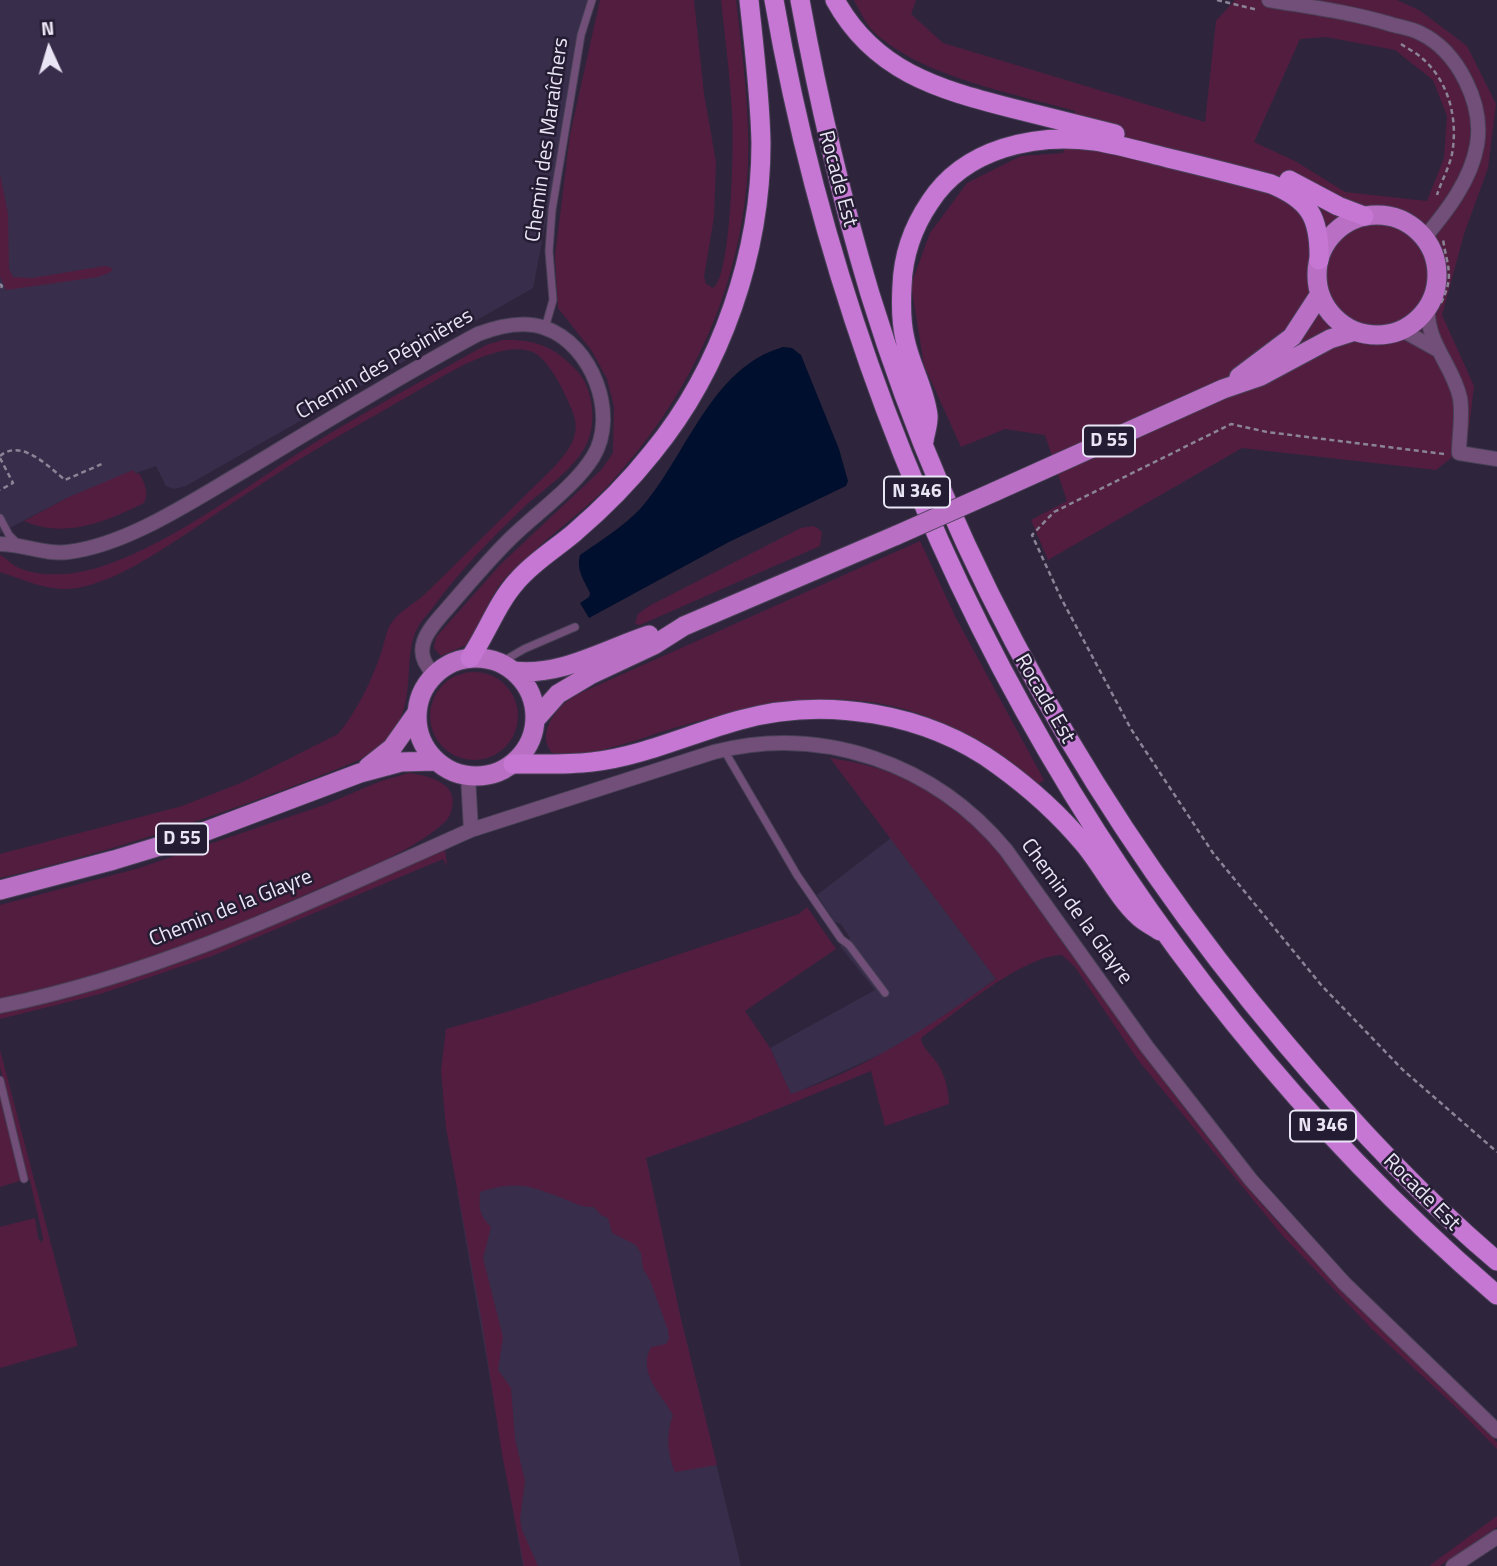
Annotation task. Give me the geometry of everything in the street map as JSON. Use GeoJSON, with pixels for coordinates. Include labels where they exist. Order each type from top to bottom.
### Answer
{"type":"FeatureCollection","features":[{"type":"Feature","properties":{"kind":"highway"},"geometry":{"type":"LineString","coordinates":[[470,658],[501,603],[518,580],[602,507],[653,453],[694,391],[725,327],[738,290],[758,201],[761,142],[749,0]]}},
{"type":"Feature","properties":{"kind":"highway","name":"Rocade Est"},"geometry":{"type":"LineString","coordinates":[[774,0],[809,168],[843,286],[879,394],[916,489],[970,608],[1009,684],[1095,828],[1219,1003],[1307,1108],[1374,1179],[1497,1295]]}},
{"type":"Feature","properties":{"kind":"highway","name":"Rocade Est"},"geometry":{"type":"LineString","coordinates":[[800,0],[817,93],[871,297],[924,441],[966,541],[1024,661],[1115,815],[1238,987],[1325,1090],[1402,1171],[1497,1261]]}},
{"type":"Feature","properties":{"kind":"highway"},"geometry":{"type":"LineString","coordinates":[[835,0],[845,19],[862,40],[889,62],[920,80],[960,95],[1283,177],[1338,206],[1364,215]]}},
{"type":"Feature","properties":{"kind":"highway"},"geometry":{"type":"LineString","coordinates":[[924,441],[929,417],[905,340],[902,321],[902,284],[908,249],[919,218],[937,191],[958,171],[979,158],[1030,142],[1061,139],[1096,141],[1271,184],[1286,190],[1305,205],[1319,236],[1319,260]]}},
{"type":"Feature","properties":{"kind":"highway"},"geometry":{"type":"LineString","coordinates":[[513,764],[592,762],[621,756],[744,719],[779,712],[851,711],[913,723],[968,746],[1026,786],[1084,844],[1138,916],[1170,937]]}},
{"type":"Feature","properties":{"kind":"main road"},"geometry":{"type":"LineString","coordinates":[[1381,214],[1412,225],[1425,237],[1434,253],[1438,272],[1434,307],[1402,330],[1386,334],[1370,335],[1355,331],[1334,316],[1320,294],[1317,277],[1325,244],[1335,231],[1364,215],[1381,214]]}},
{"type":"Feature","properties":{"kind":"main road","name":"D 55"},"geometry":{"type":"LineString","coordinates":[[1223,389],[1292,337],[1320,294]]}},
{"type":"Feature","properties":{"kind":"main road","name":"D 55"},"geometry":{"type":"LineString","coordinates":[[507,667],[533,673],[684,626],[897,535],[1223,389],[1262,376],[1330,339],[1355,331]]}},
{"type":"Feature","properties":{"kind":"main road","name":"D 55"},"geometry":{"type":"LineString","coordinates":[[535,720],[558,694],[590,675],[654,645],[684,626]]}},
{"type":"Feature","properties":{"kind":"main road"},"geometry":{"type":"LineString","coordinates":[[470,658],[485,658],[507,667],[526,685],[534,702],[532,737],[524,752],[513,764],[491,774],[468,776],[450,771],[435,761],[424,747],[418,731],[418,700],[425,686],[434,674],[445,666],[470,658]]}},
{"type":"Feature","properties":{"kind":"main road","name":"D 55"},"geometry":{"type":"LineString","coordinates":[[360,774],[391,748],[416,714]]}},
{"type":"Feature","properties":{"kind":"main road","name":"D 55"},"geometry":{"type":"LineString","coordinates":[[0,890],[193,836],[360,774],[401,762],[435,761]]}},
{"type":"Feature","properties":{"kind":"street"},"geometry":{"type":"LineString","coordinates":[[1264,5],[1357,14],[1421,33],[1450,56],[1466,78],[1475,108],[1477,144],[1464,183],[1425,237]]}},
{"type":"Feature","properties":{"kind":"street"},"geometry":{"type":"LineString","coordinates":[[1434,307],[1427,322],[1436,349],[1449,366],[1460,400],[1459,453],[1497,459]]}},
{"type":"Feature","properties":{"kind":"street","name":"Chemin des Pépinières"},"geometry":{"type":"LineString","coordinates":[[0,544],[19,544],[40,551],[69,552],[130,534],[183,506],[478,334],[514,324],[545,328]]}},
{"type":"Feature","properties":{"kind":"street"},"geometry":{"type":"LineString","coordinates":[[434,674],[426,665],[423,647],[435,623],[510,538],[584,470],[602,436],[602,400],[587,366],[566,340],[545,328]]}},
{"type":"Feature","properties":{"kind":"street"},"geometry":{"type":"LineString","coordinates":[[1402,330],[1436,349]]}},
{"type":"Feature","properties":{"kind":"street","name":"Chemin de la Glayre"},"geometry":{"type":"LineString","coordinates":[[0,1006],[92,985],[188,952],[471,830],[724,750],[755,745],[790,744],[812,745],[860,754],[926,780],[970,811],[994,834],[1147,1047],[1251,1180],[1344,1283],[1497,1431]]}},
{"type":"Feature","properties":{"kind":"street"},"geometry":{"type":"LineString","coordinates":[[468,776],[471,830]]}},
{"type":"Feature","properties":{"kind":"street"},"geometry":{"type":"LineString","coordinates":[[1453,1566],[1497,1537]]}},
{"type":"Feature","properties":{"kind":"lane","name":"Chemin des Maraîchers"},"geometry":{"type":"LineString","coordinates":[[545,328],[553,300],[549,251],[552,210],[581,35],[592,0]]}},
{"type":"Feature","properties":{"kind":"lane"},"geometry":{"type":"LineString","coordinates":[[0,518],[9,535],[19,544]]}},
{"type":"Feature","properties":{"kind":"lane"},"geometry":{"type":"LineString","coordinates":[[507,667],[524,649],[575,627]]}},
{"type":"Feature","properties":{"kind":"lane"},"geometry":{"type":"LineString","coordinates":[[724,750],[841,940],[849,945],[885,992]]}},
{"type":"Feature","properties":{"kind":"lane"},"geometry":{"type":"LineString","coordinates":[[0,1080],[24,1179]]}},
{"type":"Feature","properties":{"kind":"path"},"geometry":{"type":"LineString","coordinates":[[1217,0],[1264,5]]}},
{"type":"Feature","properties":{"kind":"path"},"geometry":{"type":"LineString","coordinates":[[1395,40],[1423,59],[1438,76],[1449,100],[1455,124],[1451,157],[1433,205],[1438,221],[1449,228],[1443,236],[1450,274],[1448,289],[1434,307]]}},
{"type":"Feature","properties":{"kind":"path"},"geometry":{"type":"LineString","coordinates":[[0,284],[0,290]]}},
{"type":"Feature","properties":{"kind":"path"},"geometry":{"type":"LineString","coordinates":[[1459,453],[1444,454],[1266,432],[1231,424],[1054,512],[1032,535],[1060,598],[1131,729],[1213,853],[1322,986],[1403,1070],[1497,1152]]}},
{"type":"Feature","properties":{"kind":"path"},"geometry":{"type":"LineString","coordinates":[[0,490],[12,483],[0,457],[9,450],[20,449],[65,480],[102,464]]}},
{"type":"Feature","properties":{"kind":"shaded area"},"geometry":{"type":"Polygon","coordinates":[[[0,0],[589,0],[533,288],[186,486],[175,489],[166,486],[156,466],[69,497],[0,533],[0,0]]]}},
{"type":"Feature","properties":{"kind":"shaded area"},"geometry":{"type":"Polygon","coordinates":[[[600,0],[694,0],[704,94],[716,162],[714,217],[704,277],[706,284],[713,288],[719,278],[728,234],[733,150],[729,71],[721,0],[736,0],[748,123],[748,164],[736,251],[709,333],[668,409],[642,445],[604,490],[504,580],[491,599],[472,639],[466,645],[441,656],[434,648],[436,637],[501,564],[601,470],[613,453],[614,406],[607,379],[592,351],[558,308],[555,256],[570,135],[600,0]]]}},
{"type":"Feature","properties":{"kind":"shaded area"},"geometry":{"type":"Polygon","coordinates":[[[854,0],[916,0],[911,14],[943,43],[1205,122],[1216,21],[1235,0],[1397,0],[1419,10],[1467,46],[1496,104],[1488,168],[1464,234],[1442,315],[1474,386],[1467,445],[1436,470],[1242,448],[1048,560],[1031,520],[1067,501],[1045,435],[1005,429],[961,447],[924,365],[911,285],[930,233],[967,183],[1021,156],[1063,153],[1075,111],[969,82],[917,61],[874,32],[854,0]],[[1326,37],[1300,39],[1254,142],[1295,161],[1345,192],[1427,201],[1444,158],[1447,116],[1433,80],[1395,50],[1326,37]]]}},
{"type":"Feature","properties":{"kind":"shaded area"},"geometry":{"type":"Polygon","coordinates":[[[0,174],[8,214],[9,269],[13,277],[32,278],[105,266],[112,268],[111,272],[98,277],[6,290],[0,276],[0,174]]]}},
{"type":"Feature","properties":{"kind":"shaded area"},"geometry":{"type":"Polygon","coordinates":[[[503,340],[526,341],[545,346],[578,372],[587,387],[592,406],[590,435],[575,461],[487,544],[452,582],[421,623],[411,647],[403,711],[399,722],[384,742],[359,760],[226,811],[137,841],[0,878],[0,854],[182,806],[243,782],[338,734],[367,687],[393,620],[423,596],[555,466],[573,441],[575,419],[560,385],[537,354],[516,349],[501,351],[453,371],[343,434],[292,464],[149,558],[110,578],[71,589],[50,588],[0,572],[0,555],[23,569],[52,574],[93,569],[125,558],[192,523],[311,445],[376,407],[486,345],[503,340]]]}},
{"type":"Feature","properties":{"kind":"shaded area"},"geometry":{"type":"Polygon","coordinates":[[[133,470],[136,474],[139,473],[146,488],[146,495],[144,503],[130,510],[100,522],[70,528],[39,526],[24,521],[69,497],[133,470]]]}},
{"type":"Feature","properties":{"kind":"shaded area"},"geometry":{"type":"Polygon","coordinates":[[[813,526],[822,533],[820,546],[640,625],[635,624],[638,614],[649,606],[801,528],[813,526]]]}},
{"type":"Feature","properties":{"kind":"shaded area"},"geometry":{"type":"Polygon","coordinates":[[[920,541],[956,618],[1044,780],[1039,784],[994,751],[952,727],[910,711],[869,702],[827,699],[782,703],[734,712],[585,753],[552,753],[547,745],[547,728],[551,720],[562,706],[576,695],[920,541]]]}},
{"type":"Feature","properties":{"kind":"shaded area"},"geometry":{"type":"Polygon","coordinates":[[[474,672],[499,679],[511,691],[518,716],[511,741],[499,753],[474,760],[449,753],[437,741],[430,716],[437,691],[449,679],[474,672]]]}},
{"type":"Feature","properties":{"kind":"shaded area"},"geometry":{"type":"Polygon","coordinates":[[[830,758],[890,772],[927,789],[960,812],[991,841],[1030,891],[1150,1062],[1257,1199],[1357,1305],[1497,1442],[1497,1449],[1372,1329],[1283,1236],[1138,1060],[1075,967],[1062,955],[1046,958],[1009,975],[921,1038],[943,1075],[949,1104],[885,1126],[871,1071],[738,1125],[646,1158],[680,1315],[717,1465],[675,1472],[672,1465],[668,1436],[673,1415],[653,1383],[647,1366],[651,1347],[666,1344],[669,1339],[668,1330],[636,1245],[612,1233],[608,1218],[594,1207],[582,1206],[522,1186],[504,1186],[480,1192],[481,1211],[491,1227],[483,1258],[503,1337],[498,1370],[511,1388],[515,1439],[525,1481],[520,1519],[538,1566],[524,1566],[446,1128],[441,1071],[446,1029],[510,1011],[799,914],[807,907],[836,949],[745,1011],[770,1048],[791,1094],[872,1059],[948,1013],[996,979],[830,758]]]}},
{"type":"Feature","properties":{"kind":"shaded area"},"geometry":{"type":"Polygon","coordinates":[[[409,773],[440,782],[446,786],[453,799],[450,815],[445,822],[401,852],[185,945],[70,983],[0,998],[0,905],[136,869],[409,773]]]}},
{"type":"Feature","properties":{"kind":"shaded area"},"geometry":{"type":"Polygon","coordinates":[[[891,838],[996,979],[890,1050],[791,1095],[770,1048],[875,990],[840,946],[850,938],[841,924],[835,922],[817,895],[891,838]]]}},
{"type":"Feature","properties":{"kind":"shaded area"},"geometry":{"type":"Polygon","coordinates":[[[445,849],[447,866],[443,859],[212,956],[100,994],[0,1019],[0,1012],[82,994],[190,959],[445,849]]]}},
{"type":"Feature","properties":{"kind":"shaded area"},"geometry":{"type":"Polygon","coordinates":[[[0,1050],[77,1346],[0,1368],[0,1227],[35,1218],[38,1238],[42,1243],[43,1238],[0,1067],[0,1050]]]}},
{"type":"Feature","properties":{"kind":"shaded area"},"geometry":{"type":"Polygon","coordinates":[[[0,1091],[23,1180],[0,1187],[0,1091]]]}},
{"type":"Feature","properties":{"kind":"shaded area"},"geometry":{"type":"Polygon","coordinates":[[[646,1158],[680,1315],[741,1566],[523,1566],[457,1191],[646,1158]]]}},
{"type":"Feature","properties":{"kind":"shaded area"},"geometry":{"type":"Polygon","coordinates":[[[1497,1516],[1497,1527],[1440,1566],[1429,1566],[1497,1516]]]}},
{"type":"Feature","properties":{"kind":"water"},"geometry":{"type":"Polygon","coordinates":[[[783,347],[792,348],[801,355],[839,449],[848,481],[846,486],[729,542],[589,618],[580,603],[589,597],[590,593],[580,570],[580,555],[619,528],[640,509],[657,488],[702,416],[736,374],[758,358],[783,347]]]}}]}
